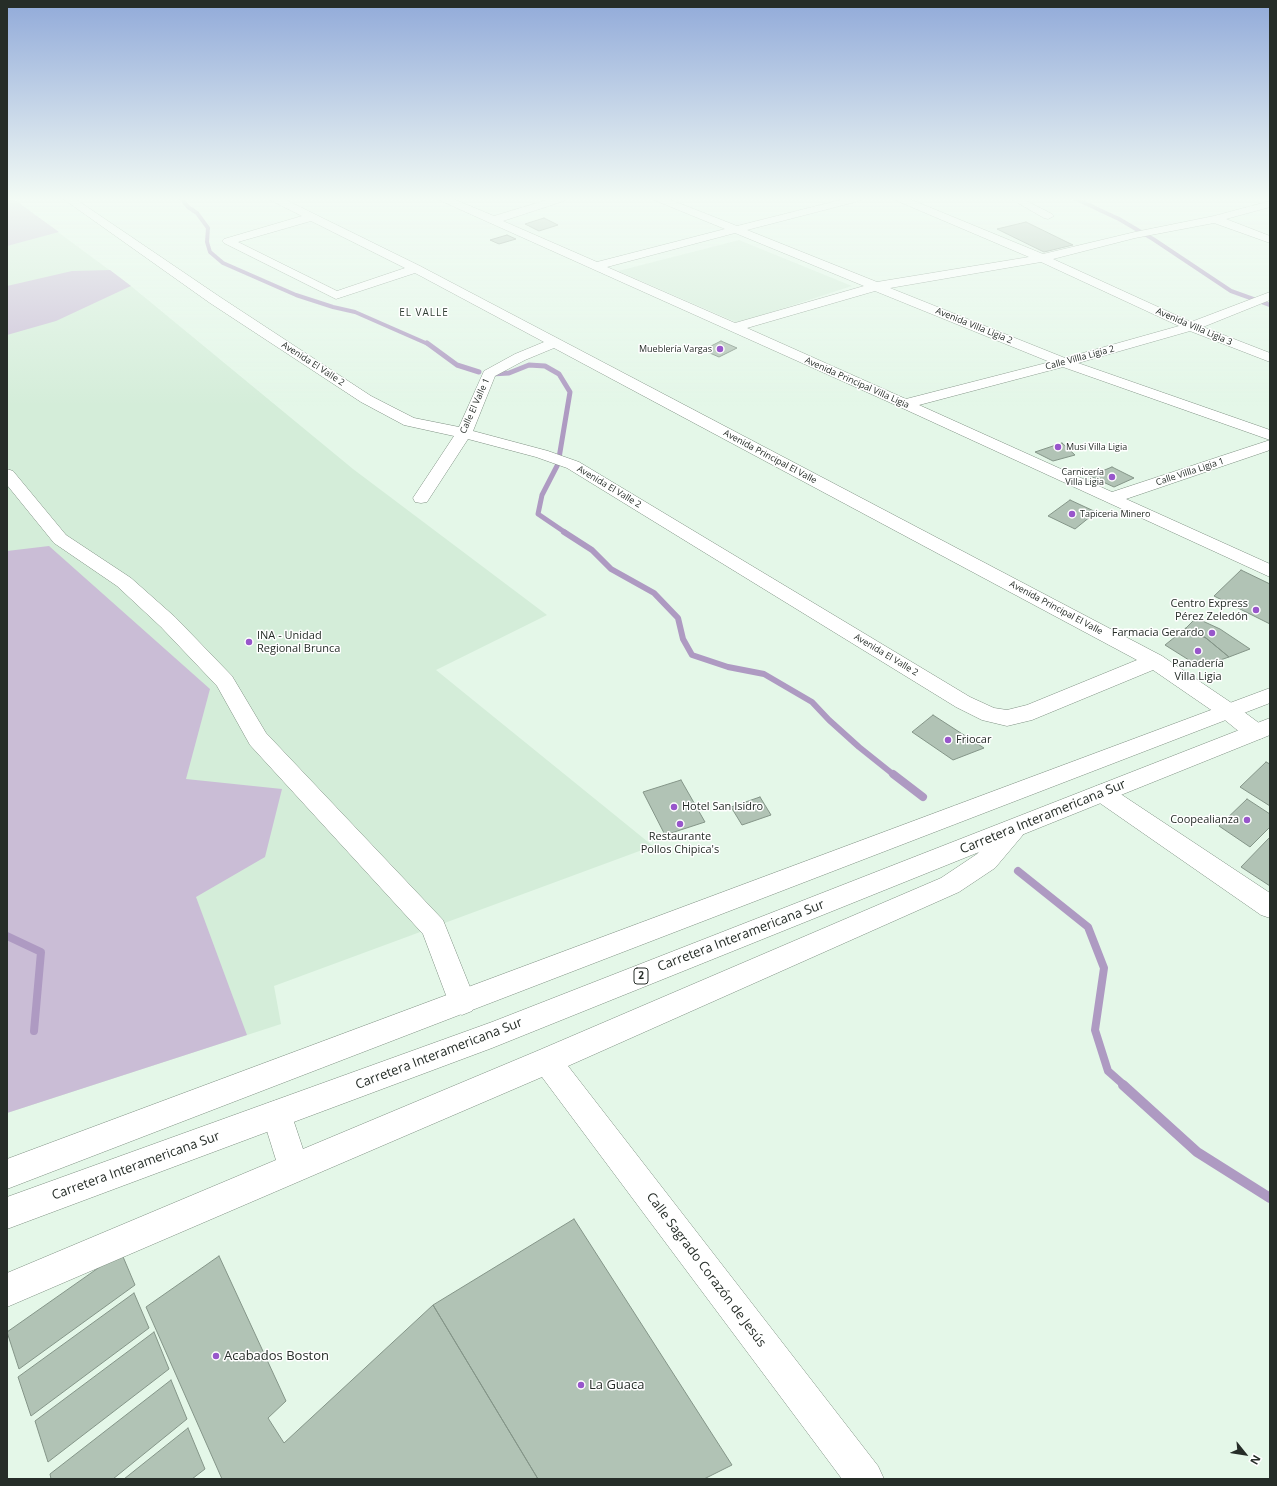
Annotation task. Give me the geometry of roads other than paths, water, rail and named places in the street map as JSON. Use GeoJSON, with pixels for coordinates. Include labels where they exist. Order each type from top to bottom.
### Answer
{"type":"FeatureCollection","features":[{"type":"Feature","properties":{"kind":"main road","name":"Avenida El Valle 2"},"geometry":{"type":"LineString","coordinates":[[168,267],[366,399],[409,422],[464,433],[549,456],[568,463],[963,702],[990,715],[1007,718],[1032,712],[1154,661]]}},
{"type":"Feature","properties":{"kind":"main road"},"geometry":{"type":"LineString","coordinates":[[281,267],[336,295],[416,269]]}},
{"type":"Feature","properties":{"kind":"main road","name":"Avenida Principal El Valle"},"geometry":{"type":"LineString","coordinates":[[413,267],[1154,661],[1228,711],[1263,729]]}},
{"type":"Feature","properties":{"kind":"main road","name":"Avenida Principal Villa Ligia"},"geometry":{"type":"LineString","coordinates":[[599,267],[905,404],[1270,572]]}},
{"type":"Feature","properties":{"kind":"main road","name":"Avenida Villa Ligia 2"},"geometry":{"type":"LineString","coordinates":[[831,267],[1064,363],[1270,436]]}},
{"type":"Feature","properties":{"kind":"main road"},"geometry":{"type":"LineString","coordinates":[[734,328],[877,286],[987,267]]}},
{"type":"Feature","properties":{"kind":"main road","name":"Avenida Villa Ligia 3"},"geometry":{"type":"LineString","coordinates":[[1062,267],[1191,326],[1270,358]]}},
{"type":"Feature","properties":{"kind":"main road","name":"Calle Villla Ligia 2"},"geometry":{"type":"LineString","coordinates":[[905,404],[1064,363],[1191,326],[1262,299]]}},
{"type":"Feature","properties":{"kind":"main road","name":"Calle El Valle 1"},"geometry":{"type":"LineString","coordinates":[[421,498],[464,433],[489,374],[520,357],[554,343]]}},
{"type":"Feature","properties":{"kind":"main road","name":"Calle Villla Ligia 1"},"geometry":{"type":"LineString","coordinates":[[1111,498],[1270,445]]}},
{"type":"Feature","properties":{"kind":"main road"},"geometry":{"type":"LineString","coordinates":[[7,474],[60,539],[124,582],[168,622],[225,680],[258,739],[434,928],[462,1002]]}},
{"type":"Feature","properties":{"kind":"main road"},"geometry":{"type":"LineString","coordinates":[[7,1174],[1270,695]]}},
{"type":"Feature","properties":{"kind":"main road","name":"Carretera Interamericana Sur"},"geometry":{"type":"LineString","coordinates":[[7,1213],[492,1035],[1263,729]]}},
{"type":"Feature","properties":{"kind":"main road"},"geometry":{"type":"LineString","coordinates":[[1102,793],[1270,907]]}},
{"type":"Feature","properties":{"kind":"main road"},"geometry":{"type":"LineString","coordinates":[[7,1290],[547,1061],[950,885],[986,861],[1014,829]]}},
{"type":"Feature","properties":{"kind":"main road","name":"Calle Sagrado Corazón de Jesús"},"geometry":{"type":"LineString","coordinates":[[547,1061],[865,1479]]}},
{"type":"Feature","properties":{"kind":"main road"},"geometry":{"type":"LineString","coordinates":[[277,1115],[294,1168]]}},
{"type":"Feature","properties":{"kind":"waterway"},"geometry":{"type":"LineString","coordinates":[[233,267],[296,295],[333,307],[355,312],[428,344]]}},
{"type":"Feature","properties":{"kind":"waterway"},"geometry":{"type":"LineString","coordinates":[[1196,267],[1231,291],[1270,305]]}},
{"type":"Feature","properties":{"kind":"waterway"},"geometry":{"type":"LineString","coordinates":[[427,343],[457,365],[479,372]]}},
{"type":"Feature","properties":{"kind":"waterway"},"geometry":{"type":"LineString","coordinates":[[491,374],[509,373],[529,365],[545,366],[559,374],[570,392],[558,464],[542,495],[538,514],[566,533]]}},
{"type":"Feature","properties":{"kind":"waterway"},"geometry":{"type":"LineString","coordinates":[[564,532],[592,550],[611,569],[654,593],[678,618],[683,639],[692,655],[728,667],[764,674],[812,702],[829,720],[859,747],[894,775]]}},
{"type":"Feature","properties":{"kind":"waterway"},"geometry":{"type":"LineString","coordinates":[[893,774],[923,797]]}},
{"type":"Feature","properties":{"kind":"waterway"},"geometry":{"type":"LineString","coordinates":[[1018,871],[1088,927],[1104,968],[1095,1030],[1108,1071],[1125,1086]]}},
{"type":"Feature","properties":{"kind":"waterway"},"geometry":{"type":"LineString","coordinates":[[7,936],[41,952],[34,1031]]}},
{"type":"Feature","properties":{"kind":"waterway"},"geometry":{"type":"LineString","coordinates":[[1123,1085],[1197,1152],[1270,1198]]}},
{"type":"Feature","properties":{"kind":"place","name":"Mueblería Vargas"},"geometry":{"type":"Point","coordinates":[720,349]}},
{"type":"Feature","properties":{"kind":"place","name":"Musi Villa Ligia"},"geometry":{"type":"Point","coordinates":[1058,447]}},
{"type":"Feature","properties":{"kind":"place","name":"Carnicería Villa Ligia"},"geometry":{"type":"Point","coordinates":[1112,477]}},
{"type":"Feature","properties":{"kind":"place","name":"Tapiceria Minero"},"geometry":{"type":"Point","coordinates":[1072,514]}},
{"type":"Feature","properties":{"kind":"place","name":"Centro Express Pérez Zeledón"},"geometry":{"type":"Point","coordinates":[1256,610]}},
{"type":"Feature","properties":{"kind":"place","name":"Farmacia Gerardo"},"geometry":{"type":"Point","coordinates":[1212,633]}},
{"type":"Feature","properties":{"kind":"place","name":"INA - Unidad Regional Brunca"},"geometry":{"type":"Point","coordinates":[249,642]}},
{"type":"Feature","properties":{"kind":"place","name":"Panadería Villa Ligia"},"geometry":{"type":"Point","coordinates":[1198,651]}},
{"type":"Feature","properties":{"kind":"place","name":"Friocar"},"geometry":{"type":"Point","coordinates":[948,740]}},
{"type":"Feature","properties":{"kind":"place","name":"Hotel San Isidro"},"geometry":{"type":"Point","coordinates":[674,807]}},
{"type":"Feature","properties":{"kind":"place","name":"Coopealianza"},"geometry":{"type":"Point","coordinates":[1247,820]}},
{"type":"Feature","properties":{"kind":"place","name":"Restaurante Pollos Chipica's"},"geometry":{"type":"Point","coordinates":[680,824]}},
{"type":"Feature","properties":{"kind":"place","name":"Acabados Boston"},"geometry":{"type":"Point","coordinates":[216,1356]}},
{"type":"Feature","properties":{"kind":"place","name":"La Guaca"},"geometry":{"type":"Point","coordinates":[581,1385]}},
{"type":"Feature","properties":{"kind":"district","name":"EL VALLE"},"geometry":{"type":"Point","coordinates":[424,313]}}]}
